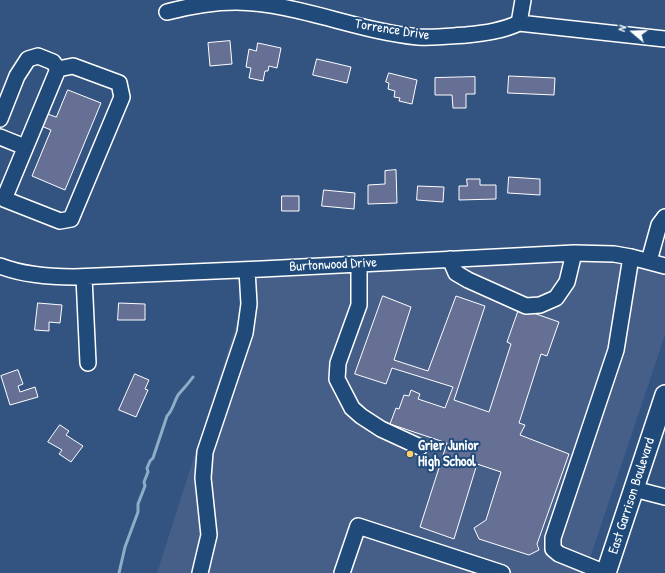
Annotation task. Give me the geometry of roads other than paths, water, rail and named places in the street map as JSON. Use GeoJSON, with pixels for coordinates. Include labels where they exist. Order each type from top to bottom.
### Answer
{"type":"FeatureCollection","features":[{"type":"Feature","properties":{"kind":"main road","name":"East Garrison Boulevard"},"geometry":{"type":"LineString","coordinates":[[606,573],[665,395]]}},
{"type":"Feature","properties":{"kind":"street"},"geometry":{"type":"LineString","coordinates":[[519,23],[523,0]]}},
{"type":"Feature","properties":{"kind":"street","name":"Torrence Drive"},"geometry":{"type":"LineString","coordinates":[[167,12],[199,4],[213,2],[237,2],[291,9],[378,30],[418,37],[439,38],[478,34],[508,28],[519,23],[665,39]]}},
{"type":"Feature","properties":{"kind":"street"},"geometry":{"type":"LineString","coordinates":[[0,119],[18,76],[28,59],[38,56],[53,62],[58,69]]}},
{"type":"Feature","properties":{"kind":"street"},"geometry":{"type":"LineString","coordinates":[[73,66],[119,83],[122,97],[71,219],[60,221],[2,198],[58,69],[73,66]]}},
{"type":"Feature","properties":{"kind":"street"},"geometry":{"type":"LineString","coordinates":[[0,138],[25,147]]}},
{"type":"Feature","properties":{"kind":"street"},"geometry":{"type":"LineString","coordinates":[[649,261],[658,225],[665,217]]}},
{"type":"Feature","properties":{"kind":"street"},"geometry":{"type":"LineString","coordinates":[[450,259],[456,273],[468,280],[526,306],[540,305],[556,298],[567,282],[574,253]]}},
{"type":"Feature","properties":{"kind":"street","name":"Burtonwood Drive"},"geometry":{"type":"LineString","coordinates":[[0,266],[46,276],[84,277],[574,253],[614,254],[649,261],[665,266]]}},
{"type":"Feature","properties":{"kind":"street"},"geometry":{"type":"LineString","coordinates":[[606,573],[559,554],[553,549],[553,538],[616,350],[631,257]]}},
{"type":"Feature","properties":{"kind":"street"},"geometry":{"type":"LineString","coordinates":[[359,264],[358,306],[338,363],[337,379],[352,408],[361,416],[381,429],[420,447]]}},
{"type":"Feature","properties":{"kind":"street"},"geometry":{"type":"LineString","coordinates":[[200,573],[209,535],[202,478],[205,452],[245,333],[249,304],[247,270]]}},
{"type":"Feature","properties":{"kind":"street"},"geometry":{"type":"LineString","coordinates":[[84,277],[88,363]]}},
{"type":"Feature","properties":{"kind":"street"},"geometry":{"type":"LineString","coordinates":[[634,489],[665,497]]}},
{"type":"Feature","properties":{"kind":"street"},"geometry":{"type":"LineString","coordinates":[[342,573],[358,526],[502,573]]}},
{"type":"Feature","properties":{"kind":"waterway"},"geometry":{"type":"LineString","coordinates":[[119,573],[125,547],[138,512],[138,504],[145,486],[144,482],[148,472],[147,468],[153,458],[167,416],[178,395],[193,377]]}},
{"type":"Feature","properties":{"kind":"place","name":"Grier Junior High School"},"geometry":{"type":"Point","coordinates":[410,454]}}]}
